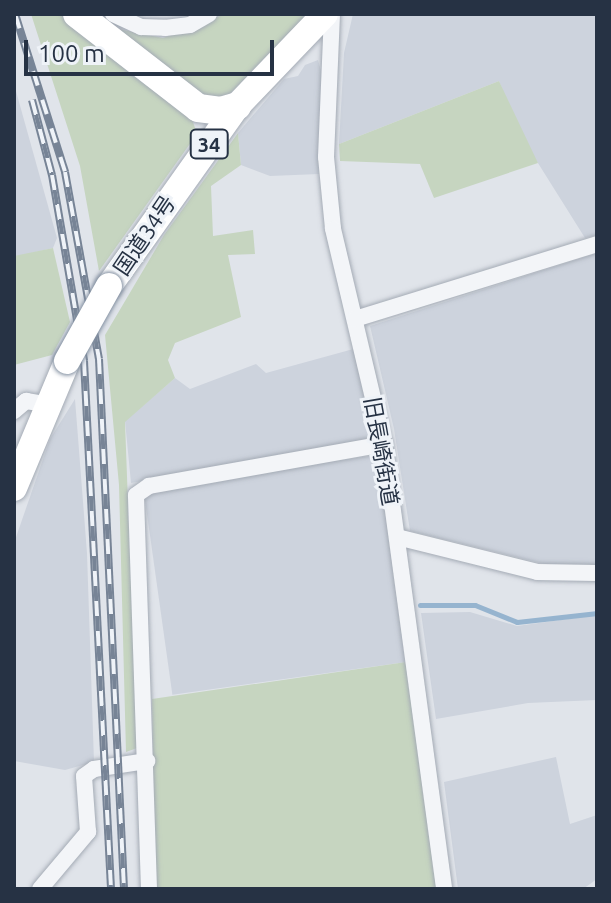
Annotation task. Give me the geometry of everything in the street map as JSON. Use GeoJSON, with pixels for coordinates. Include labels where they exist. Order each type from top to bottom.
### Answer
{"type":"FeatureCollection","features":[{"type":"Feature","properties":{"kind":"highway"},"geometry":{"type":"LineString","coordinates":[[77,14],[198,108],[221,111],[237,106]]}},
{"type":"Feature","properties":{"kind":"highway","name":"国道34号"},"geometry":{"type":"LineString","coordinates":[[14,488],[46,404],[109,286],[237,106],[325,14]]}},
{"type":"Feature","properties":{"kind":"street"},"geometry":{"type":"LineString","coordinates":[[113,14],[141,27],[165,28],[190,25],[209,14]]}},
{"type":"Feature","properties":{"kind":"street","name":"旧長崎街道"},"geometry":{"type":"LineString","coordinates":[[332,14],[326,157],[333,229],[384,444],[444,889]]}},
{"type":"Feature","properties":{"kind":"street"},"geometry":{"type":"LineString","coordinates":[[355,319],[597,244]]}},
{"type":"Feature","properties":{"kind":"street"},"geometry":{"type":"LineString","coordinates":[[14,411],[26,401],[46,404]]}},
{"type":"Feature","properties":{"kind":"street"},"geometry":{"type":"LineString","coordinates":[[149,889],[136,495],[149,486],[384,444]]}},
{"type":"Feature","properties":{"kind":"street"},"geometry":{"type":"LineString","coordinates":[[397,537],[537,572],[597,573]]}},
{"type":"Feature","properties":{"kind":"street"},"geometry":{"type":"LineString","coordinates":[[40,889],[88,832],[84,776],[94,769],[147,761]]}},
{"type":"Feature","properties":{"kind":"shaded area"},"geometry":{"type":"Polygon","coordinates":[[[353,14],[597,14],[597,235],[585,238],[521,136],[499,81],[339,144],[344,53],[353,14]]]}},
{"type":"Feature","properties":{"kind":"shaded area"},"geometry":{"type":"Polygon","coordinates":[[[318,60],[322,75],[319,174],[270,176],[241,165],[238,133],[284,79],[298,76],[305,65],[318,60]]]}},
{"type":"Feature","properties":{"kind":"shaded area"},"geometry":{"type":"Polygon","coordinates":[[[14,84],[57,238],[53,248],[19,256],[14,256],[14,84]]]}},
{"type":"Feature","properties":{"kind":"shaded area"},"geometry":{"type":"Polygon","coordinates":[[[597,253],[597,566],[553,566],[410,531],[394,429],[370,326],[597,253]]]}},
{"type":"Feature","properties":{"kind":"shaded area"},"geometry":{"type":"Polygon","coordinates":[[[357,348],[373,439],[131,483],[125,421],[175,378],[190,389],[256,364],[266,373],[357,348]]]}},
{"type":"Feature","properties":{"kind":"shaded area"},"geometry":{"type":"Polygon","coordinates":[[[75,399],[87,553],[94,762],[65,770],[14,761],[14,543],[50,439],[75,399]]]}},
{"type":"Feature","properties":{"kind":"shaded area"},"geometry":{"type":"Polygon","coordinates":[[[377,455],[406,662],[172,695],[143,488],[377,455]]]}},
{"type":"Feature","properties":{"kind":"shaded area"},"geometry":{"type":"Polygon","coordinates":[[[470,612],[517,626],[597,615],[597,700],[528,703],[436,719],[421,613],[470,612]]]}},
{"type":"Feature","properties":{"kind":"shaded area"},"geometry":{"type":"Polygon","coordinates":[[[556,757],[570,824],[597,815],[597,879],[583,889],[458,889],[444,782],[556,757]]]}},
{"type":"Feature","properties":{"kind":"green space"},"geometry":{"type":"Polygon","coordinates":[[[31,14],[66,14],[192,119],[197,134],[99,271],[80,166],[31,14]]]}},
{"type":"Feature","properties":{"kind":"green space"},"geometry":{"type":"Polygon","coordinates":[[[225,14],[307,14],[228,96],[211,99],[184,90],[113,28],[163,38],[225,14]]]}},
{"type":"Feature","properties":{"kind":"green space"},"geometry":{"type":"Polygon","coordinates":[[[499,81],[538,163],[434,198],[420,164],[340,161],[339,144],[499,81]]]}},
{"type":"Feature","properties":{"kind":"green space"},"geometry":{"type":"Polygon","coordinates":[[[238,133],[241,165],[211,186],[213,236],[253,230],[255,254],[228,255],[241,317],[175,343],[168,360],[175,378],[125,422],[137,748],[126,752],[119,485],[105,335],[164,235],[238,133]]]}},
{"type":"Feature","properties":{"kind":"green space"},"geometry":{"type":"Polygon","coordinates":[[[53,248],[70,322],[52,355],[14,365],[14,256],[53,248]]]}},
{"type":"Feature","properties":{"kind":"green space"},"geometry":{"type":"Polygon","coordinates":[[[406,662],[438,889],[155,889],[152,699],[406,662]]]}},
{"type":"Feature","properties":{"kind":"waterway"},"geometry":{"type":"LineString","coordinates":[[420,605],[475,605],[517,622],[597,613]]}},
{"type":"Feature","properties":{"kind":"railway"},"geometry":{"type":"LineString","coordinates":[[15,14],[65,172],[99,359],[124,889]]}},
{"type":"Feature","properties":{"kind":"railway"},"geometry":{"type":"LineString","coordinates":[[32,100],[52,175],[84,361],[111,889]]}}]}
